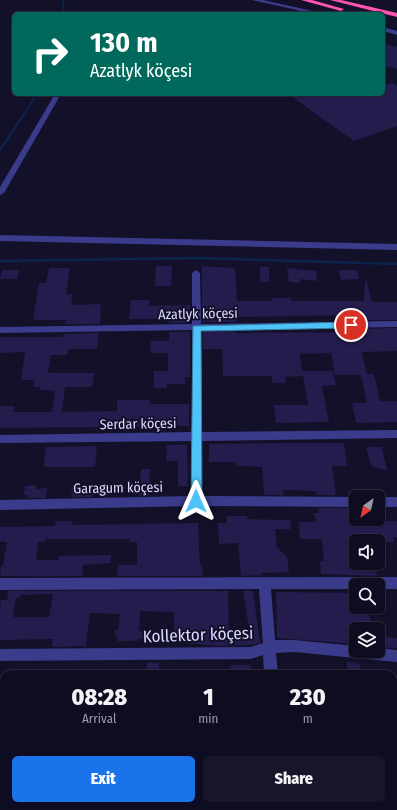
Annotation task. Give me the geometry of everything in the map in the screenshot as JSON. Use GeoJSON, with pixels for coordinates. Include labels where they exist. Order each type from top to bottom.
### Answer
{"type":"FeatureCollection","features":[{"type":"Feature","properties":{"kind":"highway"},"geometry":{"type":"LineString","coordinates":[[304,0],[355,12]]}},
{"type":"Feature","properties":{"kind":"highway"},"geometry":{"type":"LineString","coordinates":[[333,0],[384,12]]}},
{"type":"Feature","properties":{"kind":"highway"},"geometry":{"type":"LineString","coordinates":[[385,12],[397,15]]}},
{"type":"Feature","properties":{"kind":"highway"},"geometry":{"type":"LineString","coordinates":[[385,20],[397,23]]}},
{"type":"Feature","properties":{"kind":"street"},"geometry":{"type":"LineString","coordinates":[[255,0],[313,12]]}},
{"type":"Feature","properties":{"kind":"street"},"geometry":{"type":"LineString","coordinates":[[385,29],[397,32]]}},
{"type":"Feature","properties":{"kind":"street"},"geometry":{"type":"LineString","coordinates":[[0,193],[57,96]]}},
{"type":"Feature","properties":{"kind":"street"},"geometry":{"type":"LineString","coordinates":[[0,238],[397,247]]}},
{"type":"Feature","properties":{"kind":"street"},"geometry":{"type":"LineString","coordinates":[[196,273],[196,501]]}},
{"type":"Feature","properties":{"kind":"street","name":"Azatlyk köçesi"},"geometry":{"type":"LineString","coordinates":[[0,330],[397,324]]}},
{"type":"Feature","properties":{"kind":"street","name":"Serdar köçesi"},"geometry":{"type":"LineString","coordinates":[[0,439],[397,434]]}},
{"type":"Feature","properties":{"kind":"street","name":"Garagum köçesi"},"geometry":{"type":"LineString","coordinates":[[0,505],[196,501],[349,502]]}},
{"type":"Feature","properties":{"kind":"street"},"geometry":{"type":"LineString","coordinates":[[385,502],[397,502]]}},
{"type":"Feature","properties":{"kind":"street"},"geometry":{"type":"LineString","coordinates":[[265,583],[271,670]]}},
{"type":"Feature","properties":{"kind":"street"},"geometry":{"type":"LineString","coordinates":[[0,584],[397,583]]}},
{"type":"Feature","properties":{"kind":"street","name":"Kollektor köçesi"},"geometry":{"type":"LineString","coordinates":[[0,655],[251,653],[269,647],[294,646],[397,656]]}},
{"type":"Feature","properties":{"kind":"building"},"geometry":{"type":"Polygon","coordinates":[[[385,44],[397,47],[397,69],[385,66],[385,44]]]}},
{"type":"Feature","properties":{"kind":"building"},"geometry":{"type":"Polygon","coordinates":[[[392,83],[397,86],[397,126],[354,141],[291,96],[385,96],[385,85],[392,83]]]}},
{"type":"Feature","properties":{"kind":"building"},"geometry":{"type":"Polygon","coordinates":[[[156,266],[172,266],[171,286],[155,286],[156,266]]]}},
{"type":"Feature","properties":{"kind":"building"},"geometry":{"type":"Polygon","coordinates":[[[202,266],[235,268],[237,301],[272,301],[272,298],[291,298],[291,301],[364,301],[365,283],[367,282],[372,302],[397,302],[397,320],[358,320],[358,315],[235,317],[235,322],[202,322],[202,266]]]}},
{"type":"Feature","properties":{"kind":"building"},"geometry":{"type":"Polygon","coordinates":[[[260,267],[269,267],[269,282],[260,282],[260,267]]]}},
{"type":"Feature","properties":{"kind":"building"},"geometry":{"type":"Polygon","coordinates":[[[49,268],[70,268],[66,294],[73,294],[71,305],[101,304],[100,324],[65,324],[66,320],[33,320],[39,283],[46,283],[49,268]]]}},
{"type":"Feature","properties":{"kind":"building"},"geometry":{"type":"Polygon","coordinates":[[[287,268],[316,271],[317,281],[300,279],[300,283],[289,282],[287,268]]]}},
{"type":"Feature","properties":{"kind":"building"},"geometry":{"type":"Polygon","coordinates":[[[2,270],[19,270],[17,279],[0,279],[2,270]]]}},
{"type":"Feature","properties":{"kind":"building"},"geometry":{"type":"Polygon","coordinates":[[[357,270],[359,279],[341,280],[339,271],[357,270]]]}},
{"type":"Feature","properties":{"kind":"building"},"geometry":{"type":"Polygon","coordinates":[[[131,300],[150,300],[149,306],[190,305],[190,323],[169,323],[169,319],[129,319],[131,300]]]}},
{"type":"Feature","properties":{"kind":"building"},"geometry":{"type":"Polygon","coordinates":[[[397,328],[397,351],[362,352],[367,374],[374,374],[380,401],[397,401],[397,422],[356,423],[352,403],[367,403],[361,375],[335,375],[331,353],[300,354],[302,371],[333,371],[336,385],[322,386],[329,422],[276,423],[274,405],[308,405],[303,376],[285,377],[286,383],[273,383],[271,376],[223,376],[222,349],[203,349],[203,331],[235,331],[235,333],[359,332],[359,329],[397,328]]]}},
{"type":"Feature","properties":{"kind":"building"},"geometry":{"type":"Polygon","coordinates":[[[169,332],[190,332],[190,377],[185,377],[185,384],[167,384],[167,388],[154,388],[154,371],[168,371],[168,353],[150,353],[151,341],[169,341],[169,332]]]}},
{"type":"Feature","properties":{"kind":"building"},"geometry":{"type":"Polygon","coordinates":[[[99,333],[97,349],[68,349],[67,355],[51,355],[48,373],[94,373],[92,387],[65,387],[62,412],[117,411],[117,400],[150,400],[150,404],[189,404],[189,426],[0,428],[0,406],[15,406],[13,412],[52,412],[55,391],[40,390],[40,387],[33,387],[34,380],[21,380],[25,352],[0,353],[0,337],[63,337],[64,334],[99,333]]]}},
{"type":"Feature","properties":{"kind":"building"},"geometry":{"type":"Polygon","coordinates":[[[344,443],[347,466],[332,466],[336,495],[317,495],[316,491],[283,490],[284,495],[264,495],[262,467],[236,466],[236,462],[209,462],[209,444],[344,443]]]}},
{"type":"Feature","properties":{"kind":"building"},"geometry":{"type":"Polygon","coordinates":[[[167,445],[187,445],[188,486],[178,486],[178,461],[166,461],[167,445]]]}},
{"type":"Feature","properties":{"kind":"building"},"geometry":{"type":"Polygon","coordinates":[[[97,446],[95,467],[44,467],[46,447],[97,446]]]}},
{"type":"Feature","properties":{"kind":"building"},"geometry":{"type":"Polygon","coordinates":[[[366,447],[382,447],[387,471],[371,466],[366,447]]]}},
{"type":"Feature","properties":{"kind":"building"},"geometry":{"type":"Polygon","coordinates":[[[141,469],[150,469],[149,495],[139,496],[141,469]]]}},
{"type":"Feature","properties":{"kind":"building"},"geometry":{"type":"Polygon","coordinates":[[[36,485],[36,489],[47,488],[46,498],[27,498],[28,495],[24,495],[25,486],[36,485]]]}},
{"type":"Feature","properties":{"kind":"building"},"geometry":{"type":"Polygon","coordinates":[[[72,487],[93,489],[93,497],[71,497],[72,487]]]}},
{"type":"Feature","properties":{"kind":"building"},"geometry":{"type":"Polygon","coordinates":[[[318,508],[349,508],[349,526],[385,526],[385,521],[397,521],[397,537],[393,537],[394,542],[385,542],[385,534],[349,534],[349,570],[376,570],[377,576],[321,574],[320,561],[324,561],[322,539],[300,539],[299,522],[316,522],[314,513],[319,513],[318,508]]]}},
{"type":"Feature","properties":{"kind":"building"},"geometry":{"type":"Polygon","coordinates":[[[227,516],[247,516],[247,519],[290,520],[291,529],[275,529],[277,547],[287,557],[289,572],[261,573],[262,575],[241,576],[238,543],[219,544],[218,523],[227,523],[227,516]]]}},
{"type":"Feature","properties":{"kind":"building"},"geometry":{"type":"Polygon","coordinates":[[[56,521],[73,521],[72,525],[198,523],[200,565],[202,565],[203,576],[117,576],[118,565],[137,565],[137,542],[130,542],[130,539],[45,539],[45,542],[38,542],[36,560],[58,560],[59,556],[111,555],[111,563],[83,565],[82,576],[0,576],[7,542],[0,542],[0,527],[55,526],[56,521]]]}},
{"type":"Feature","properties":{"kind":"building"},"geometry":{"type":"Polygon","coordinates":[[[8,591],[228,591],[229,635],[250,635],[243,591],[253,591],[260,643],[251,645],[219,646],[138,639],[138,641],[117,641],[118,637],[115,637],[115,630],[118,630],[120,614],[90,613],[86,646],[52,647],[53,639],[0,640],[1,600],[7,600],[8,591]],[[53,594],[20,595],[20,598],[16,598],[13,617],[49,617],[53,594]],[[140,611],[139,631],[174,631],[174,612],[140,611]]]}},
{"type":"Feature","properties":{"kind":"building"},"geometry":{"type":"Polygon","coordinates":[[[276,592],[349,593],[349,614],[369,614],[371,622],[349,622],[349,643],[277,638],[276,592]]]}},
{"type":"Feature","properties":{"kind":"building"},"geometry":{"type":"Polygon","coordinates":[[[385,637],[397,638],[397,648],[385,647],[385,637]]]}},
{"type":"Feature","properties":{"kind":"building"},"geometry":{"type":"Polygon","coordinates":[[[347,662],[360,664],[360,670],[347,670],[347,662]]]}},
{"type":"Feature","properties":{"kind":"building"},"geometry":{"type":"Polygon","coordinates":[[[147,663],[159,663],[159,670],[146,670],[147,663]]]}},
{"type":"Feature","properties":{"kind":"building"},"geometry":{"type":"Polygon","coordinates":[[[230,665],[250,665],[251,670],[231,670],[230,665]]]}},
{"type":"Feature","properties":{"kind":"waterway"},"geometry":{"type":"LineString","coordinates":[[63,0],[64,12]]}},
{"type":"Feature","properties":{"kind":"waterway"},"geometry":{"type":"LineString","coordinates":[[10,135],[36,96]]}},
{"type":"Feature","properties":{"kind":"waterway"},"geometry":{"type":"LineString","coordinates":[[0,150],[11,134]]}},
{"type":"Feature","properties":{"kind":"waterway"},"geometry":{"type":"LineString","coordinates":[[0,261],[198,258],[397,264]]}},
{"type":"Feature","properties":{"kind":"route"},"geometry":{"type":"LineString","coordinates":[[196,501],[196,328],[351,325]]}}]}
